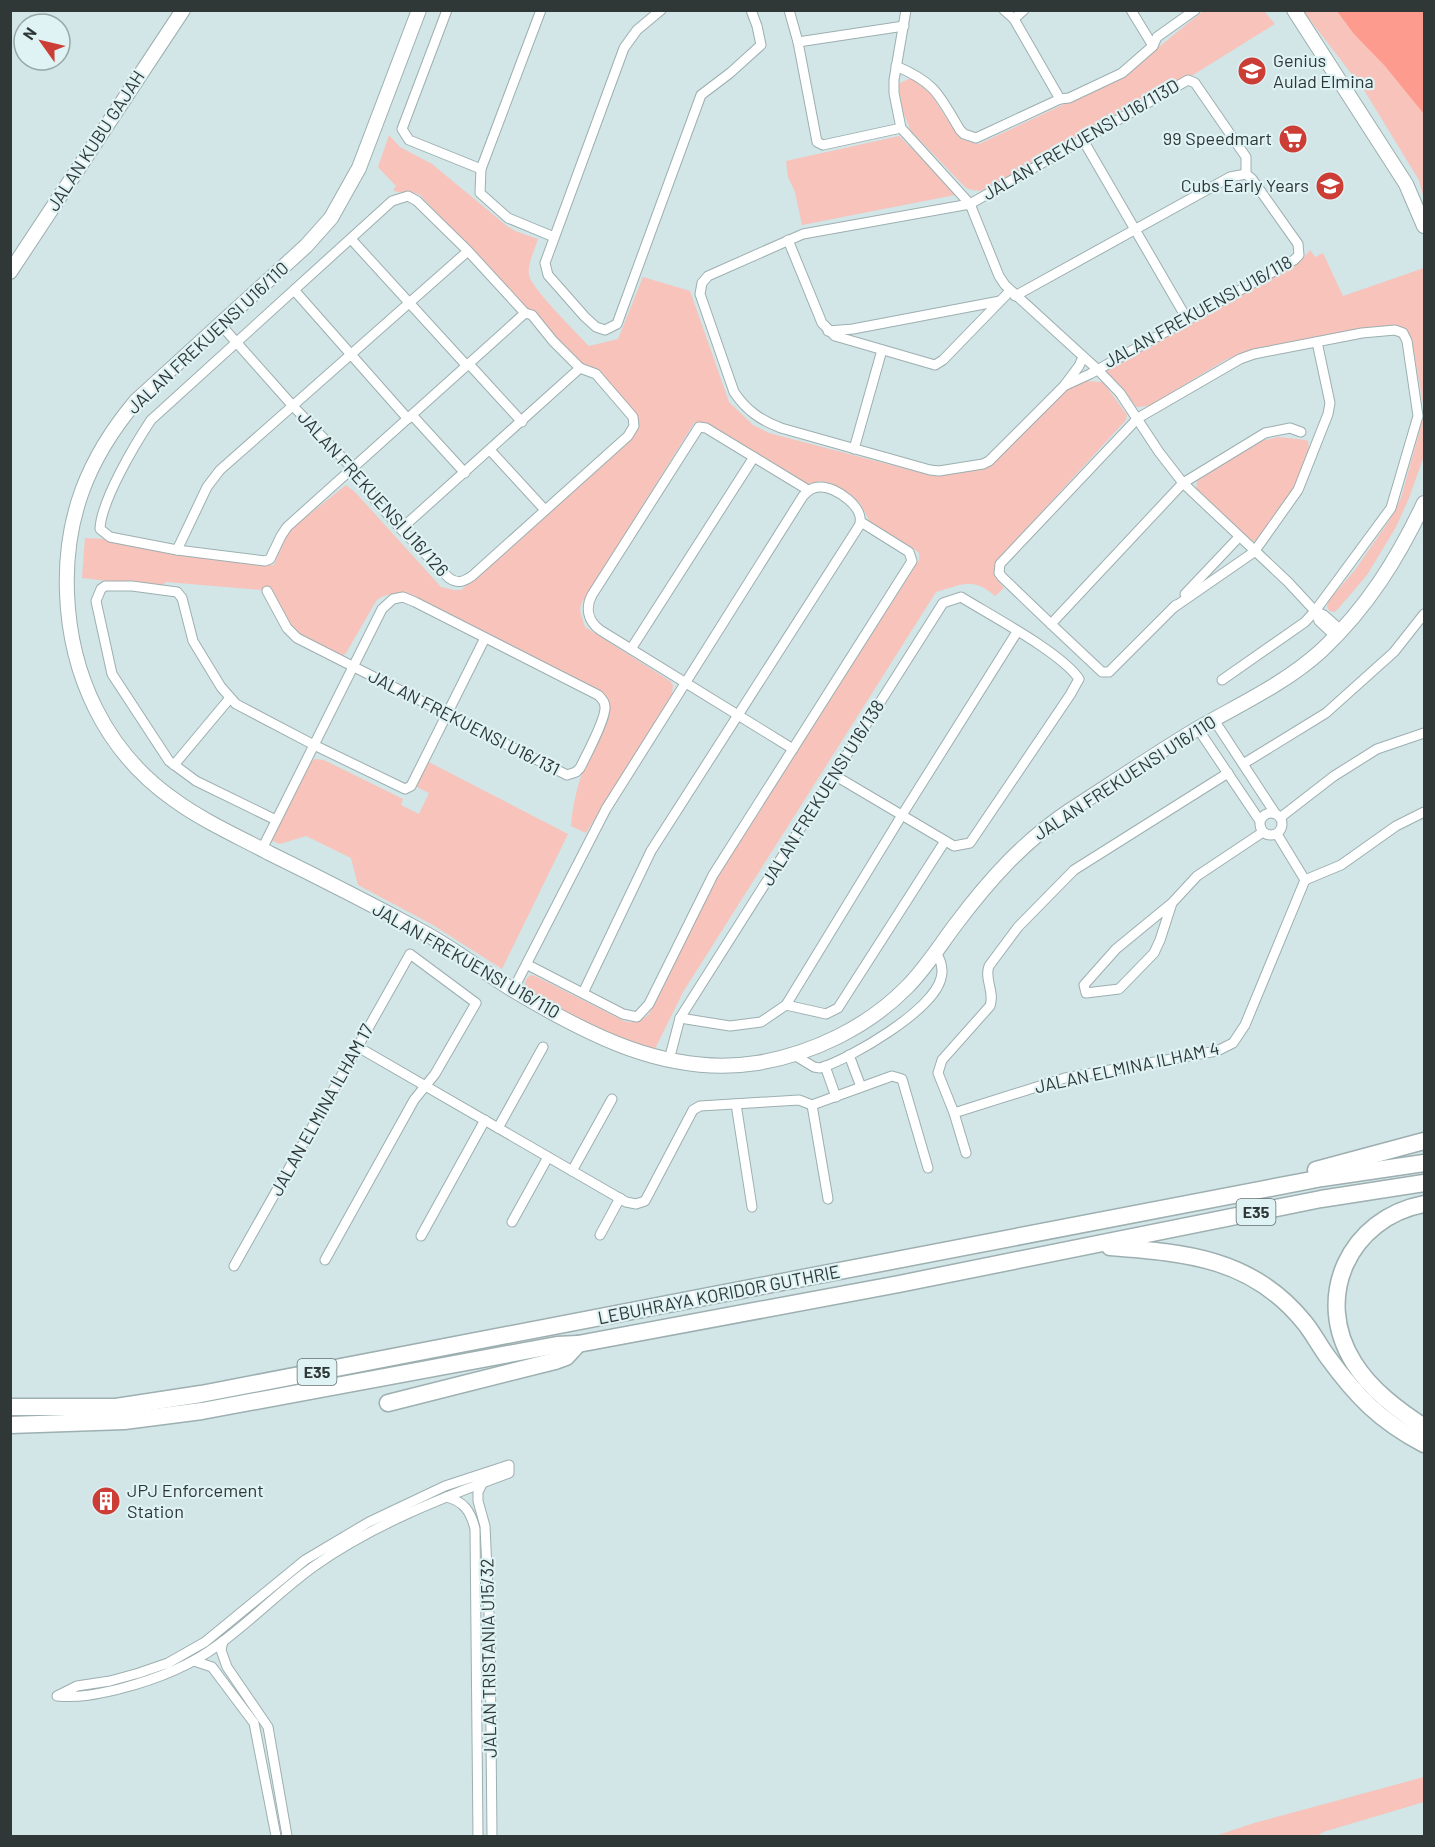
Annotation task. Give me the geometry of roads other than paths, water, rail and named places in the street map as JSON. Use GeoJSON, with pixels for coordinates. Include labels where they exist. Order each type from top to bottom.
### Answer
{"type":"FeatureCollection","features":[{"type":"Feature","properties":{"kind":"highway"},"geometry":{"type":"LineString","coordinates":[[1158,1211],[1425,1141]]}},
{"type":"Feature","properties":{"kind":"highway","name":"LEBUHRAYA KORIDOR GUTHRIE"},"geometry":{"type":"LineString","coordinates":[[10,1407],[116,1407],[201,1394],[1322,1178],[1425,1163]]}},
{"type":"Feature","properties":{"kind":"highway","name":"LEBUHRAYA KORIDOR GUTHRIE"},"geometry":{"type":"LineString","coordinates":[[10,1425],[124,1421],[202,1412],[899,1284],[1321,1199],[1425,1183]]}},
{"type":"Feature","properties":{"kind":"highway"},"geometry":{"type":"LineString","coordinates":[[1425,1204],[1400,1211],[1380,1221],[1367,1231],[1345,1263],[1337,1289],[1336,1309],[1339,1327],[1347,1349],[1366,1379],[1400,1412],[1425,1427]]}},
{"type":"Feature","properties":{"kind":"highway"},"geometry":{"type":"LineString","coordinates":[[1089,1246],[1195,1256],[1228,1266],[1253,1278],[1278,1296],[1305,1322],[1352,1389],[1371,1409],[1404,1434],[1425,1444]]}},
{"type":"Feature","properties":{"kind":"highway"},"geometry":{"type":"LineString","coordinates":[[388,1402],[555,1361],[566,1357],[578,1344]]}},
{"type":"Feature","properties":{"kind":"street","name":"JALAN KUBU GAJAH"},"geometry":{"type":"LineString","coordinates":[[10,272],[183,10]]}},
{"type":"Feature","properties":{"kind":"street","name":"JALAN FREKUENSI U16/110"},"geometry":{"type":"LineString","coordinates":[[419,10],[359,168],[331,218],[306,246],[136,401],[116,425],[94,461],[77,504],[68,546],[66,563],[68,615],[81,675],[93,707],[136,766],[171,798],[262,849],[426,933],[513,990],[589,1033],[636,1052],[669,1060],[735,1066],[794,1055],[850,1030],[908,987],[996,872],[1046,826],[1198,729],[1288,676],[1319,652],[1369,598],[1397,558],[1425,503]]}},
{"type":"Feature","properties":{"kind":"street"},"geometry":{"type":"LineString","coordinates":[[447,10],[402,129],[409,140],[481,169]]}},
{"type":"Feature","properties":{"kind":"street"},"geometry":{"type":"LineString","coordinates":[[541,10],[481,169],[480,193],[508,218],[554,237]]}},
{"type":"Feature","properties":{"kind":"street"},"geometry":{"type":"LineString","coordinates":[[661,10],[637,30],[624,48],[545,263],[548,275],[596,327],[605,330],[616,324],[700,95],[730,73],[761,45],[751,10]]}},
{"type":"Feature","properties":{"kind":"street"},"geometry":{"type":"LineString","coordinates":[[789,10],[798,42],[818,144],[823,145],[901,128]]}},
{"type":"Feature","properties":{"kind":"street"},"geometry":{"type":"LineString","coordinates":[[906,10],[896,66],[894,93],[901,128],[970,204],[999,276],[1013,294],[1097,369],[1120,393],[1159,452],[1183,483],[1288,582],[1315,611],[1319,621],[1338,633]]}},
{"type":"Feature","properties":{"kind":"street"},"geometry":{"type":"LineString","coordinates":[[1004,10],[1014,19],[1060,99]]}},
{"type":"Feature","properties":{"kind":"street"},"geometry":{"type":"LineString","coordinates":[[1014,19],[1024,10]]}},
{"type":"Feature","properties":{"kind":"street"},"geometry":{"type":"LineString","coordinates":[[1131,10],[1153,46]]}},
{"type":"Feature","properties":{"kind":"street"},"geometry":{"type":"LineString","coordinates":[[896,66],[925,80],[934,89],[960,130],[970,137],[982,137],[1060,99],[1069,98],[1122,73],[1153,46],[1157,37],[1194,10]]}},
{"type":"Feature","properties":{"kind":"street"},"geometry":{"type":"LineString","coordinates":[[1294,10],[1406,184],[1425,226]]}},
{"type":"Feature","properties":{"kind":"street"},"geometry":{"type":"LineString","coordinates":[[798,42],[903,26]]}},
{"type":"Feature","properties":{"kind":"street","name":"JALAN FREKUENSI U16/113D"},"geometry":{"type":"LineString","coordinates":[[854,449],[771,424],[741,404],[734,392],[700,294],[702,283],[708,276],[802,234],[970,204],[1186,81],[1195,83],[1246,157],[1246,174]]}},
{"type":"Feature","properties":{"kind":"street"},"geometry":{"type":"LineString","coordinates":[[1083,140],[1186,319]]}},
{"type":"Feature","properties":{"kind":"street"},"geometry":{"type":"LineString","coordinates":[[828,331],[853,329],[1000,301],[1230,177],[1246,174]]}},
{"type":"Feature","properties":{"kind":"street","name":"JALAN FREKUENSI U16/118"},"geometry":{"type":"LineString","coordinates":[[1064,386],[1294,260],[1299,255],[1298,244],[1258,186],[1246,174]]}},
{"type":"Feature","properties":{"kind":"street"},"geometry":{"type":"LineString","coordinates":[[401,529],[580,368],[553,341],[532,315],[525,313],[468,251],[417,201],[408,196],[392,201],[151,420],[137,442],[102,513],[100,529],[110,537],[177,550],[268,561],[287,527],[525,313]]}},
{"type":"Feature","properties":{"kind":"street"},"geometry":{"type":"LineString","coordinates":[[351,240],[522,422]]}},
{"type":"Feature","properties":{"kind":"street"},"geometry":{"type":"LineString","coordinates":[[788,240],[822,322],[828,331],[835,336],[882,350],[935,365],[943,360],[1000,301]]}},
{"type":"Feature","properties":{"kind":"street"},"geometry":{"type":"LineString","coordinates":[[177,550],[207,487],[220,471],[468,251]]}},
{"type":"Feature","properties":{"kind":"street"},"geometry":{"type":"LineString","coordinates":[[294,290],[351,354],[465,473]]}},
{"type":"Feature","properties":{"kind":"street","name":"JALAN FREKUENSI U16/126"},"geometry":{"type":"LineString","coordinates":[[221,325],[352,468],[376,501],[401,529],[449,578],[460,582],[472,576],[628,436],[634,426],[633,417],[596,374],[580,368]]}},
{"type":"Feature","properties":{"kind":"street"},"geometry":{"type":"LineString","coordinates":[[1222,680],[1305,622],[1391,508],[1419,407],[1407,341],[1403,333],[1395,330],[1362,333],[1254,354],[1240,359],[1138,418],[1000,564],[999,573],[1102,672],[1112,671],[1239,537]]}},
{"type":"Feature","properties":{"kind":"street"},"geometry":{"type":"LineString","coordinates":[[1173,608],[1254,552],[1298,490],[1328,414],[1330,403],[1317,342]]}},
{"type":"Feature","properties":{"kind":"street"},"geometry":{"type":"LineString","coordinates":[[882,350],[854,449],[939,471],[983,464],[995,456],[1064,386],[1083,357]]}},
{"type":"Feature","properties":{"kind":"street"},"geometry":{"type":"LineString","coordinates":[[793,749],[631,650],[595,626],[588,614],[589,601],[701,426],[808,490]]}},
{"type":"Feature","properties":{"kind":"street"},"geometry":{"type":"LineString","coordinates":[[1051,624],[1183,483],[1265,433],[1290,428],[1301,432]]}},
{"type":"Feature","properties":{"kind":"street"},"geometry":{"type":"LineString","coordinates":[[490,450],[545,510]]}},
{"type":"Feature","properties":{"kind":"street"},"geometry":{"type":"LineString","coordinates":[[631,650],[754,457]]}},
{"type":"Feature","properties":{"kind":"street"},"geometry":{"type":"LineString","coordinates":[[513,990],[528,965],[599,822],[684,683],[808,490],[822,486],[828,488],[854,503],[860,512],[861,522],[651,851],[583,993]]}},
{"type":"Feature","properties":{"kind":"street"},"geometry":{"type":"LineString","coordinates":[[528,965],[623,1014],[637,1017],[649,1004],[709,882],[912,561],[909,552],[861,522]]}},
{"type":"Feature","properties":{"kind":"street"},"geometry":{"type":"LineString","coordinates":[[276,820],[196,781],[163,754],[112,674],[96,601],[101,589],[109,586],[132,586],[177,592],[182,598],[193,641],[230,698],[241,707],[403,789],[411,786],[485,638]]}},
{"type":"Feature","properties":{"kind":"street"},"geometry":{"type":"LineString","coordinates":[[267,591],[291,633],[353,667]]}},
{"type":"Feature","properties":{"kind":"street","name":"JALAN FREKUENSI U16/138"},"geometry":{"type":"LineString","coordinates":[[669,1060],[680,1018],[943,603],[961,597],[1017,632]]}},
{"type":"Feature","properties":{"kind":"street","name":"JALAN FREKUENSI U16/131"},"geometry":{"type":"LineString","coordinates":[[262,849],[276,820],[382,609],[393,599],[408,599],[598,695],[606,707],[580,768],[572,775],[567,775],[353,667]]}},
{"type":"Feature","properties":{"kind":"street"},"geometry":{"type":"LineString","coordinates":[[1243,764],[1326,713],[1394,652],[1425,614]]}},
{"type":"Feature","properties":{"kind":"street"},"geometry":{"type":"LineString","coordinates":[[680,1018],[730,1026],[761,1022],[786,1005],[902,815],[1017,632],[1042,647],[1075,673],[1079,679],[970,843],[964,846],[954,846],[945,841],[902,815],[834,775]]}},
{"type":"Feature","properties":{"kind":"street"},"geometry":{"type":"LineString","coordinates":[[174,765],[230,698]]}},
{"type":"Feature","properties":{"kind":"street"},"geometry":{"type":"LineString","coordinates":[[1214,720],[1283,824],[1277,834]]}},
{"type":"Feature","properties":{"kind":"street"},"geometry":{"type":"LineString","coordinates":[[1198,729],[1260,821],[1263,832],[1269,835],[1277,834]]}},
{"type":"Feature","properties":{"kind":"street"},"geometry":{"type":"LineString","coordinates":[[1260,821],[1264,815],[1278,815],[1377,749],[1423,732]]}},
{"type":"Feature","properties":{"kind":"street"},"geometry":{"type":"LineString","coordinates":[[966,1153],[954,1113],[938,1074],[942,1060],[990,1006],[992,1000],[987,972],[989,966],[1018,927],[1074,870],[1228,773]]}},
{"type":"Feature","properties":{"kind":"street"},"geometry":{"type":"LineString","coordinates":[[1277,834],[1305,880],[1341,865],[1396,826],[1425,812]]}},
{"type":"Feature","properties":{"kind":"street"},"geometry":{"type":"LineString","coordinates":[[1172,903],[1154,953],[1119,989],[1086,993],[1084,985],[1116,949],[1172,903],[1197,876],[1263,832]]}},
{"type":"Feature","properties":{"kind":"street"},"geometry":{"type":"LineString","coordinates":[[786,1005],[826,1014],[838,1008],[945,841]]}},
{"type":"Feature","properties":{"kind":"street","name":"JALAN ELMINA ILHAM 4"},"geometry":{"type":"LineString","coordinates":[[954,1113],[1065,1078],[1217,1051],[1233,1043],[1245,1025],[1305,880]]}},
{"type":"Feature","properties":{"kind":"street"},"geometry":{"type":"LineString","coordinates":[[794,1055],[814,1067],[825,1066],[863,1049],[887,1034],[916,1010],[941,980],[942,966],[936,951]]}},
{"type":"Feature","properties":{"kind":"street","name":"JALAN ELMINA ILHAM 17"},"geometry":{"type":"LineString","coordinates":[[234,1266],[410,954],[476,1003],[426,1086]]}},
{"type":"Feature","properties":{"kind":"street"},"geometry":{"type":"LineString","coordinates":[[358,1047],[572,1171],[620,1198],[636,1204],[645,1201],[693,1110],[700,1106],[800,1100],[812,1105],[892,1077],[902,1079],[928,1168]]}},
{"type":"Feature","properties":{"kind":"street"},"geometry":{"type":"LineString","coordinates":[[498,1128],[543,1047]]}},
{"type":"Feature","properties":{"kind":"street"},"geometry":{"type":"LineString","coordinates":[[849,1055],[861,1088]]}},
{"type":"Feature","properties":{"kind":"street"},"geometry":{"type":"LineString","coordinates":[[825,1066],[836,1096]]}},
{"type":"Feature","properties":{"kind":"street"},"geometry":{"type":"LineString","coordinates":[[325,1260],[414,1100],[426,1086]]}},
{"type":"Feature","properties":{"kind":"street"},"geometry":{"type":"LineString","coordinates":[[572,1171],[612,1099]]}},
{"type":"Feature","properties":{"kind":"street"},"geometry":{"type":"LineString","coordinates":[[736,1104],[752,1207]]}},
{"type":"Feature","properties":{"kind":"street"},"geometry":{"type":"LineString","coordinates":[[812,1105],[828,1199]]}},
{"type":"Feature","properties":{"kind":"street"},"geometry":{"type":"LineString","coordinates":[[421,1236],[485,1120]]}},
{"type":"Feature","properties":{"kind":"street"},"geometry":{"type":"LineString","coordinates":[[512,1222],[548,1157]]}},
{"type":"Feature","properties":{"kind":"street"},"geometry":{"type":"LineString","coordinates":[[600,1235],[620,1198]]}},
{"type":"Feature","properties":{"kind":"street"},"geometry":{"type":"LineString","coordinates":[[508,1465],[509,1473],[483,1482],[445,1496],[373,1531],[312,1567],[223,1641],[194,1661],[143,1683],[93,1696],[77,1698],[57,1696],[77,1686],[139,1673],[168,1663],[205,1642],[305,1560],[344,1537],[445,1485],[508,1465]]}},
{"type":"Feature","properties":{"kind":"street","name":"JALAN TRISTANIA U15/32"},"geometry":{"type":"LineString","coordinates":[[483,1482],[478,1492],[478,1501],[485,1526],[489,1599],[492,1836]]}},
{"type":"Feature","properties":{"kind":"street","name":"JALAN TRISTANIA U15/32"},"geometry":{"type":"LineString","coordinates":[[445,1496],[460,1501],[467,1508],[475,1529],[478,1836]]}},
{"type":"Feature","properties":{"kind":"street"},"geometry":{"type":"LineString","coordinates":[[476,1600],[489,1599]]}},
{"type":"Feature","properties":{"kind":"street"},"geometry":{"type":"LineString","coordinates":[[223,1641],[221,1650],[227,1667],[268,1727],[287,1836]]}},
{"type":"Feature","properties":{"kind":"street"},"geometry":{"type":"LineString","coordinates":[[194,1661],[212,1667],[254,1723],[276,1836]]}},
{"type":"Feature","properties":{"kind":"place","name":"Genius Aulad Elmina"},"geometry":{"type":"Point","coordinates":[1252,71]}},
{"type":"Feature","properties":{"kind":"place","name":"99 Speedmart"},"geometry":{"type":"Point","coordinates":[1293,139]}},
{"type":"Feature","properties":{"kind":"place","name":"Cubs Early Years"},"geometry":{"type":"Point","coordinates":[1330,186]}},
{"type":"Feature","properties":{"kind":"place","name":"JPJ Enforcement Station"},"geometry":{"type":"Point","coordinates":[106,1501]}}]}
